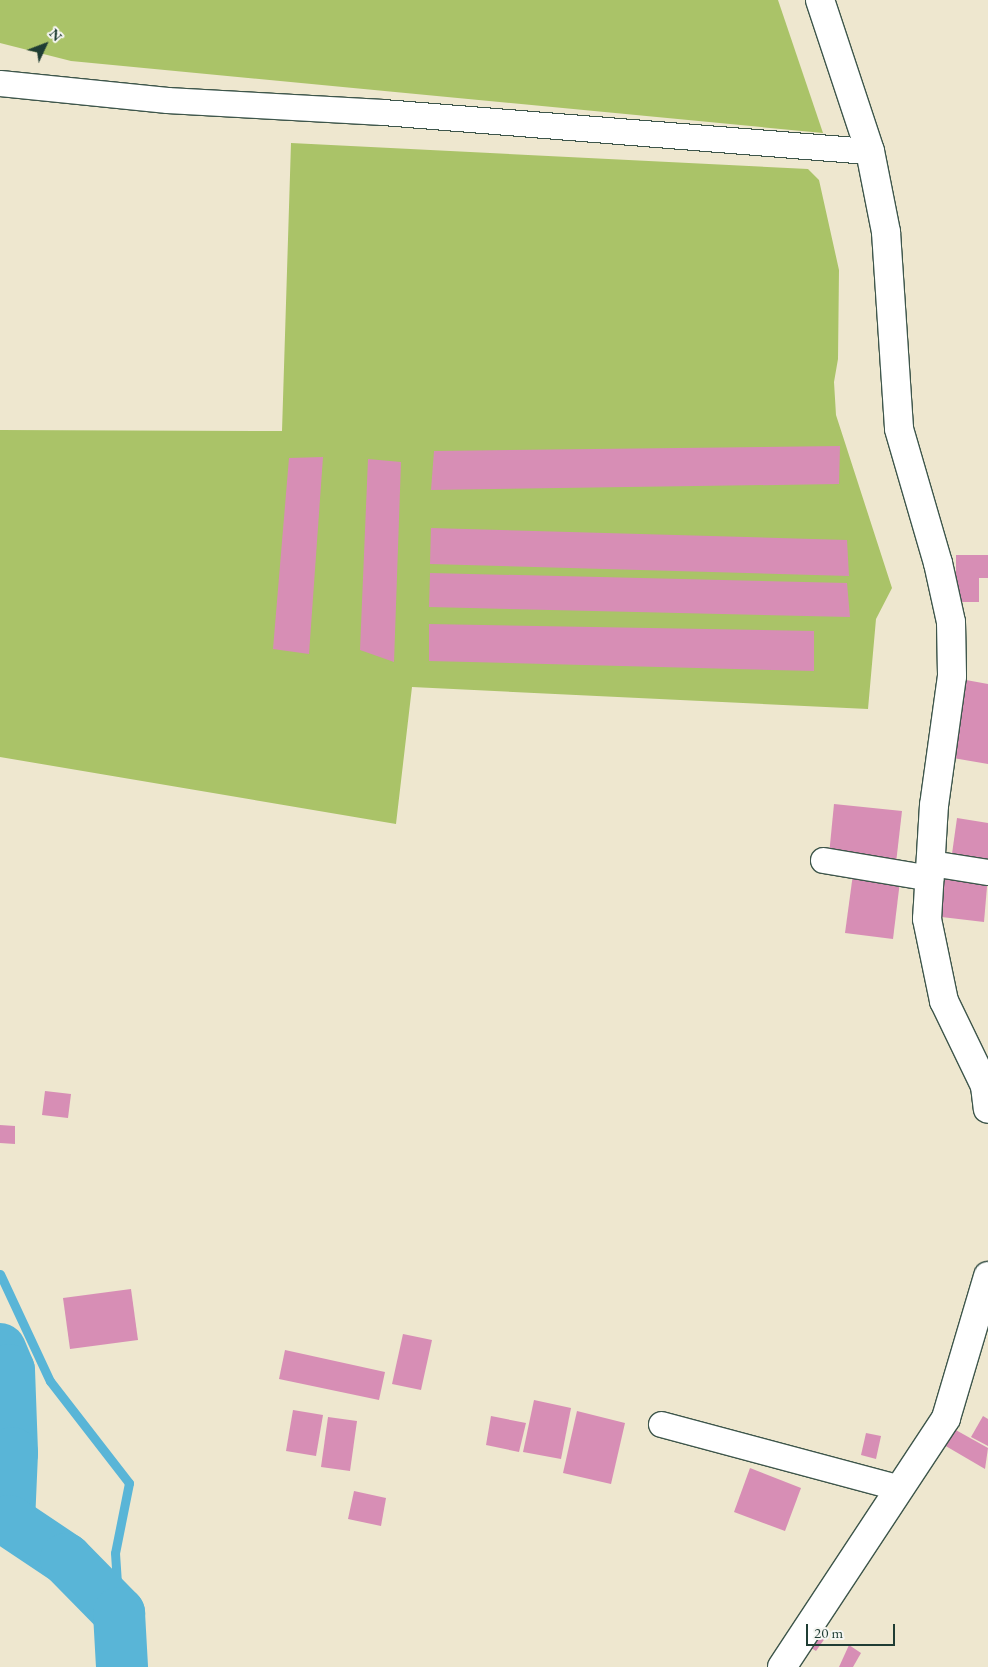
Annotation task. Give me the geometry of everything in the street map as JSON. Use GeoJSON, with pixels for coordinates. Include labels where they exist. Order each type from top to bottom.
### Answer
{"type":"FeatureCollection","features":[{"type":"Feature","properties":{"kind":"street"},"geometry":{"type":"LineString","coordinates":[[820,0],[870,151],[886,232],[899,429],[938,563],[951,622],[952,676],[934,805],[926,919],[944,1001],[985,1086],[988,1108]]}},
{"type":"Feature","properties":{"kind":"street"},"geometry":{"type":"LineString","coordinates":[[0,83],[167,100],[383,112],[870,151]]}},
{"type":"Feature","properties":{"kind":"street"},"geometry":{"type":"LineString","coordinates":[[823,860],[930,871],[988,872]]}},
{"type":"Feature","properties":{"kind":"street"},"geometry":{"type":"LineString","coordinates":[[782,1667],[946,1418],[988,1276]]}},
{"type":"Feature","properties":{"kind":"street"},"geometry":{"type":"LineString","coordinates":[[661,1424],[900,1488]]}},
{"type":"Feature","properties":{"kind":"green space"},"geometry":{"type":"Polygon","coordinates":[[[0,0],[778,0],[823,133],[71,61],[0,43],[0,0]]]}},
{"type":"Feature","properties":{"kind":"green space"},"geometry":{"type":"Polygon","coordinates":[[[291,143],[808,169],[819,180],[839,270],[838,359],[834,382],[836,415],[892,588],[876,619],[868,709],[412,687],[396,824],[0,757],[0,430],[282,431],[291,143]]]}},
{"type":"Feature","properties":{"kind":"building"},"geometry":{"type":"Polygon","coordinates":[[[840,446],[839,484],[431,490],[434,451],[840,446]]]}},
{"type":"Feature","properties":{"kind":"building"},"geometry":{"type":"Polygon","coordinates":[[[323,457],[309,654],[273,649],[289,458],[323,457]]]}},
{"type":"Feature","properties":{"kind":"building"},"geometry":{"type":"Polygon","coordinates":[[[368,459],[401,462],[394,662],[360,650],[368,459]]]}},
{"type":"Feature","properties":{"kind":"building"},"geometry":{"type":"Polygon","coordinates":[[[431,528],[847,540],[849,576],[430,564],[431,528]]]}},
{"type":"Feature","properties":{"kind":"building"},"geometry":{"type":"Polygon","coordinates":[[[956,555],[988,555],[988,578],[979,578],[979,602],[956,602],[956,555]]]}},
{"type":"Feature","properties":{"kind":"building"},"geometry":{"type":"Polygon","coordinates":[[[430,573],[847,583],[850,617],[429,607],[430,573]]]}},
{"type":"Feature","properties":{"kind":"building"},"geometry":{"type":"Polygon","coordinates":[[[429,624],[814,631],[814,671],[429,661],[429,624]]]}},
{"type":"Feature","properties":{"kind":"building"},"geometry":{"type":"Polygon","coordinates":[[[966,680],[988,684],[988,764],[953,758],[966,680]]]}},
{"type":"Feature","properties":{"kind":"building"},"geometry":{"type":"Polygon","coordinates":[[[834,804],[902,811],[896,863],[829,855],[834,804]]]}},
{"type":"Feature","properties":{"kind":"building"},"geometry":{"type":"Polygon","coordinates":[[[957,818],[988,823],[988,867],[951,861],[957,818]]]}},
{"type":"Feature","properties":{"kind":"building"},"geometry":{"type":"Polygon","coordinates":[[[940,869],[988,875],[984,922],[933,916],[940,869]]]}},
{"type":"Feature","properties":{"kind":"building"},"geometry":{"type":"Polygon","coordinates":[[[853,874],[900,881],[893,939],[845,933],[853,874]]]}},
{"type":"Feature","properties":{"kind":"building"},"geometry":{"type":"Polygon","coordinates":[[[45,1091],[71,1094],[68,1118],[42,1115],[45,1091]]]}},
{"type":"Feature","properties":{"kind":"building"},"geometry":{"type":"Polygon","coordinates":[[[0,1125],[15,1126],[15,1144],[0,1143],[0,1125]]]}},
{"type":"Feature","properties":{"kind":"building"},"geometry":{"type":"Polygon","coordinates":[[[131,1289],[138,1340],[70,1349],[63,1298],[131,1289]]]}},
{"type":"Feature","properties":{"kind":"building"},"geometry":{"type":"Polygon","coordinates":[[[403,1334],[432,1340],[421,1390],[392,1384],[403,1334]]]}},
{"type":"Feature","properties":{"kind":"building"},"geometry":{"type":"Polygon","coordinates":[[[285,1350],[385,1372],[379,1400],[279,1379],[285,1350]]]}},
{"type":"Feature","properties":{"kind":"building"},"geometry":{"type":"Polygon","coordinates":[[[534,1400],[571,1408],[561,1459],[523,1452],[534,1400]]]}},
{"type":"Feature","properties":{"kind":"building"},"geometry":{"type":"Polygon","coordinates":[[[293,1410],[323,1415],[316,1456],[286,1451],[293,1410]]]}},
{"type":"Feature","properties":{"kind":"building"},"geometry":{"type":"Polygon","coordinates":[[[577,1411],[625,1423],[611,1484],[563,1473],[577,1411]]]}},
{"type":"Feature","properties":{"kind":"building"},"geometry":{"type":"Polygon","coordinates":[[[491,1416],[526,1423],[519,1452],[486,1445],[491,1416]]]}},
{"type":"Feature","properties":{"kind":"building"},"geometry":{"type":"Polygon","coordinates":[[[983,1416],[988,1419],[988,1446],[971,1437],[983,1416]]]}},
{"type":"Feature","properties":{"kind":"building"},"geometry":{"type":"Polygon","coordinates":[[[328,1417],[357,1421],[350,1471],[321,1467],[328,1417]]]}},
{"type":"Feature","properties":{"kind":"building"},"geometry":{"type":"Polygon","coordinates":[[[954,1429],[988,1448],[985,1469],[944,1445],[954,1429]]]}},
{"type":"Feature","properties":{"kind":"building"},"geometry":{"type":"Polygon","coordinates":[[[866,1433],[881,1436],[876,1459],[861,1455],[866,1433]]]}},
{"type":"Feature","properties":{"kind":"building"},"geometry":{"type":"Polygon","coordinates":[[[750,1468],[801,1488],[785,1531],[734,1512],[750,1468]]]}},
{"type":"Feature","properties":{"kind":"building"},"geometry":{"type":"Polygon","coordinates":[[[354,1491],[386,1498],[381,1526],[348,1519],[354,1491]]]}},
{"type":"Feature","properties":{"kind":"building"},"geometry":{"type":"Polygon","coordinates":[[[818,1627],[828,1634],[816,1651],[805,1644],[818,1627]]]}},
{"type":"Feature","properties":{"kind":"building"},"geometry":{"type":"Polygon","coordinates":[[[849,1645],[861,1653],[853,1667],[839,1667],[849,1645]]]}},
{"type":"Feature","properties":{"kind":"waterway"},"geometry":{"type":"LineString","coordinates":[[0,1274],[50,1381],[129,1483],[115,1553],[119,1613]]}},
{"type":"Feature","properties":{"kind":"waterway"},"geometry":{"type":"LineString","coordinates":[[0,1349],[9,1370],[12,1453],[9,1521],[66,1559],[119,1613],[122,1667]]}}]}
